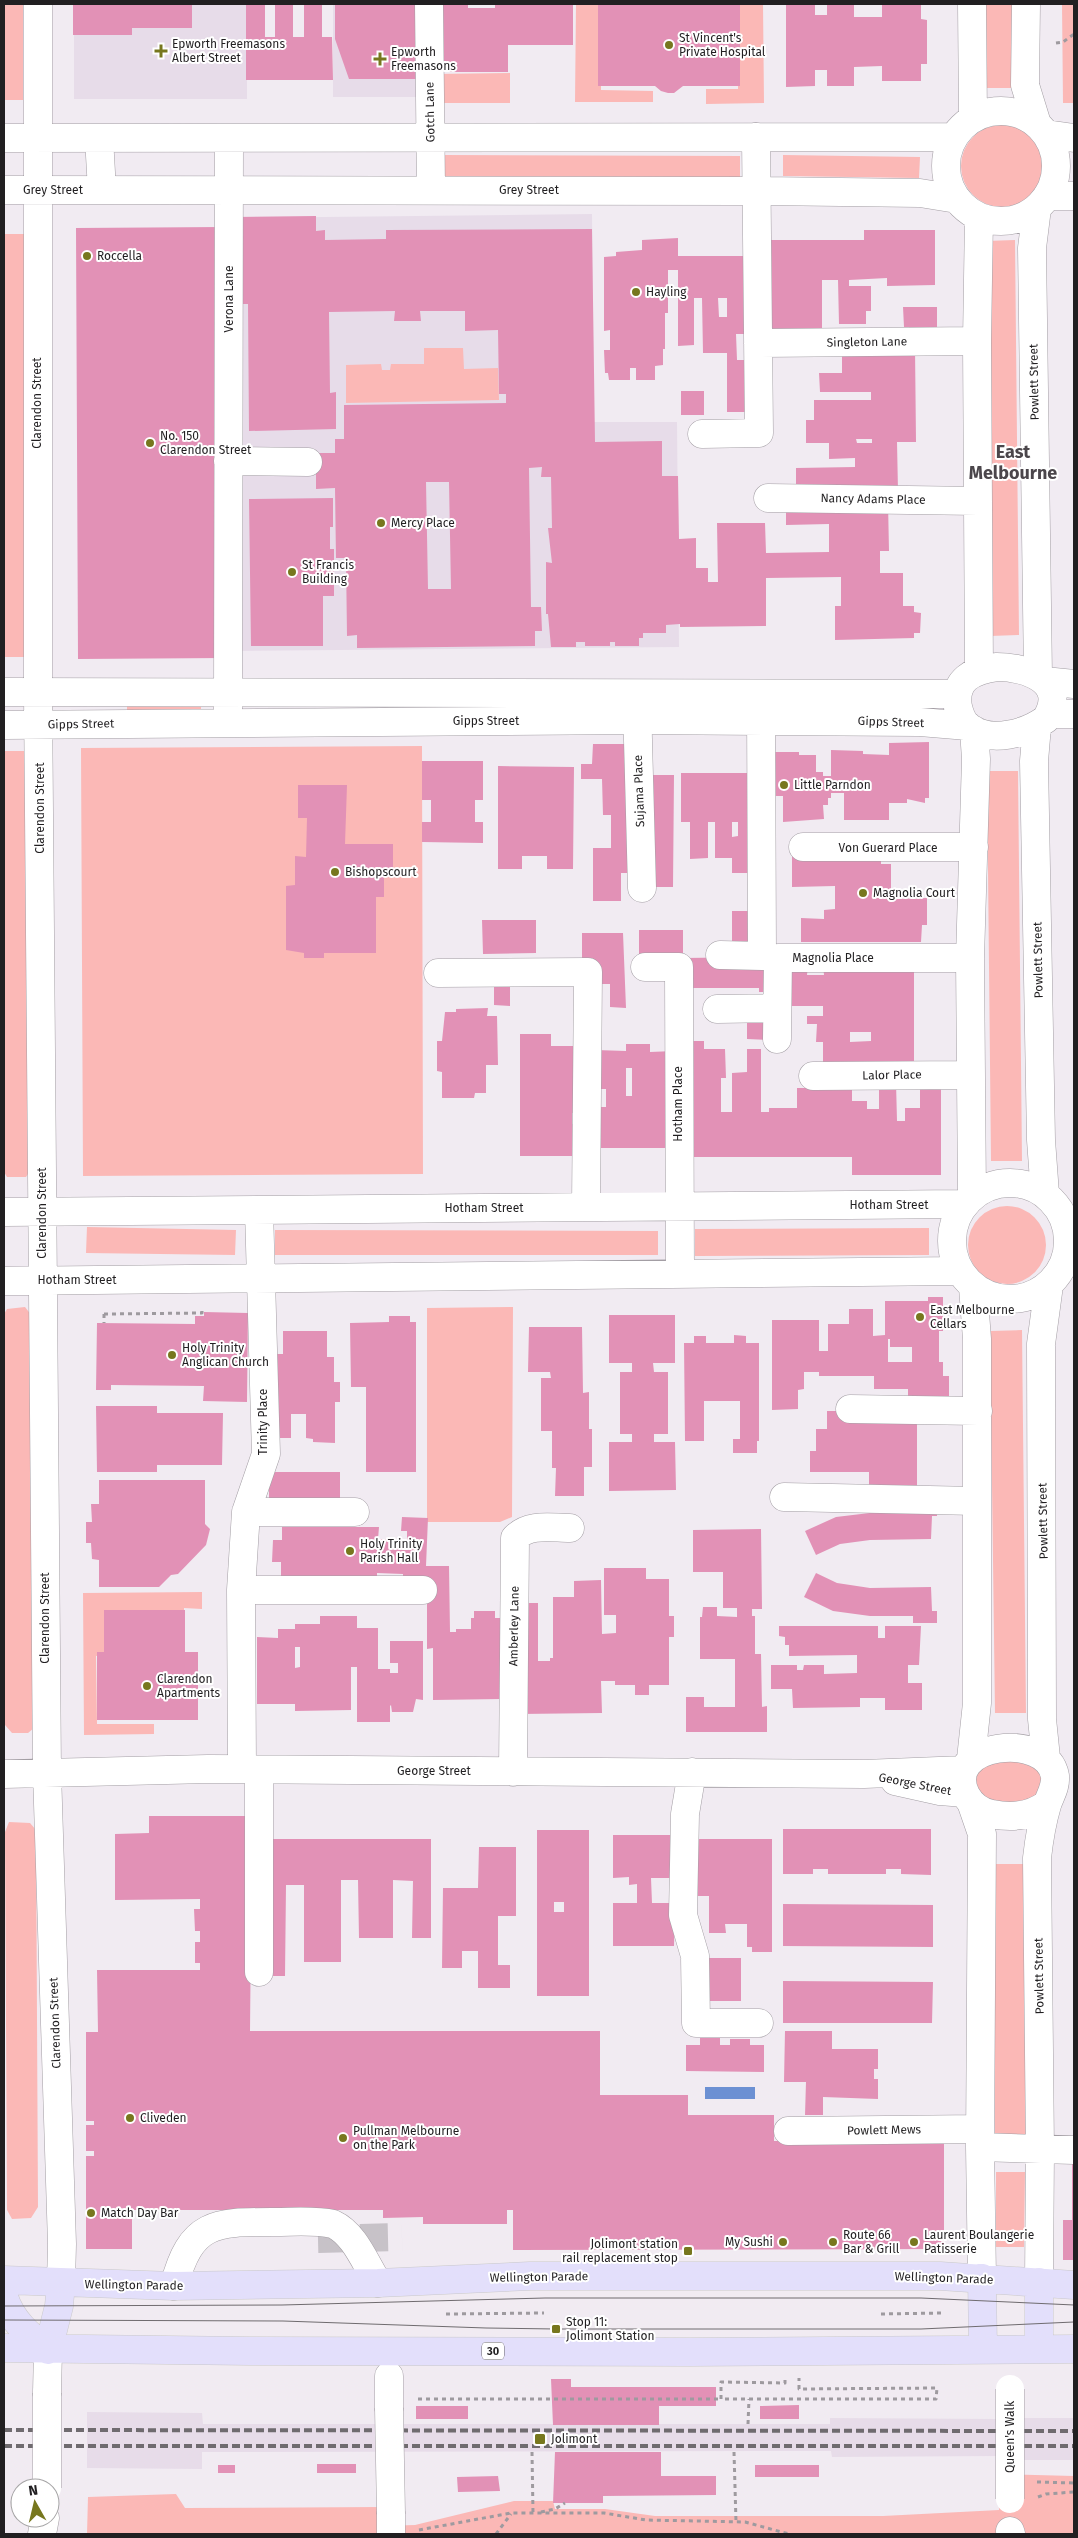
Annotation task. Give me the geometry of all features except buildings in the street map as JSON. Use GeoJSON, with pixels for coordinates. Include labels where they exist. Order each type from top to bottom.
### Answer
{"type":"FeatureCollection","features":[{"type":"Feature","properties":{"kind":"main road","name":"Wellington Parade"},"geometry":{"type":"LineString","coordinates":[[4,2280],[174,2286],[378,2282],[530,2276],[940,2276],[1074,2286]]}},
{"type":"Feature","properties":{"kind":"main road"},"geometry":{"type":"LineString","coordinates":[[982,2278],[983,2349]]}},
{"type":"Feature","properties":{"kind":"main road","name":"Powlett Street"},"geometry":{"type":"LineString","coordinates":[[1039,2282],[1039,2349]]}},
{"type":"Feature","properties":{"kind":"main road","name":"Clarendon Street"},"geometry":{"type":"LineString","coordinates":[[48,2350],[59,2306],[61,2283]]}},
{"type":"Feature","properties":{"kind":"main road"},"geometry":{"type":"LineString","coordinates":[[4,2297],[20,2326],[29,2336],[48,2350]]}},
{"type":"Feature","properties":{"kind":"main road","name":"30"},"geometry":{"type":"LineString","coordinates":[[4,2348],[48,2350],[690,2352],[1074,2349]]}},
{"type":"Feature","properties":{"kind":"street","name":"Clarendon Street"},"geometry":{"type":"LineString","coordinates":[[38,4],[38,693],[42,1280],[47,1772],[62,2234],[61,2283]]}},
{"type":"Feature","properties":{"kind":"street","name":"Gotch Lane"},"geometry":{"type":"LineString","coordinates":[[429,4],[431,190]]}},
{"type":"Feature","properties":{"kind":"street"},"geometry":{"type":"LineString","coordinates":[[972,4],[973,118]]}},
{"type":"Feature","properties":{"kind":"street"},"geometry":{"type":"LineString","coordinates":[[1026,4],[1025,85],[1042,129],[1054,149],[1056,165],[1054,181],[1042,202],[1024,216],[1009,221],[994,221],[979,217],[967,210],[948,185],[945,169],[947,152],[953,137],[973,118],[989,112],[1006,111],[1022,115],[1042,129],[1074,138]]}},
{"type":"Feature","properties":{"kind":"street"},"geometry":{"type":"LineString","coordinates":[[702,434],[759,433],[756,137]]}},
{"type":"Feature","properties":{"kind":"street"},"geometry":{"type":"LineString","coordinates":[[4,138],[953,137]]}},
{"type":"Feature","properties":{"kind":"street","name":"Grey Street"},"geometry":{"type":"LineString","coordinates":[[99,138],[102,190]]}},
{"type":"Feature","properties":{"kind":"street","name":"Verona Lane"},"geometry":{"type":"LineString","coordinates":[[228,723],[229,138]]}},
{"type":"Feature","properties":{"kind":"street","name":"Grey Street"},"geometry":{"type":"LineString","coordinates":[[4,190],[756,191],[920,193],[957,199]]}},
{"type":"Feature","properties":{"kind":"street"},"geometry":{"type":"LineString","coordinates":[[1042,202],[1074,196]]}},
{"type":"Feature","properties":{"kind":"street","name":"Powlett Street"},"geometry":{"type":"LineString","coordinates":[[1041,678],[1032,248],[1042,202]]}},
{"type":"Feature","properties":{"kind":"street"},"geometry":{"type":"LineString","coordinates":[[979,217],[976,341],[979,669]]}},
{"type":"Feature","properties":{"kind":"street","name":"Singleton Lane"},"geometry":{"type":"LineString","coordinates":[[758,343],[976,341]]}},
{"type":"Feature","properties":{"kind":"street"},"geometry":{"type":"LineString","coordinates":[[228,461],[308,462]]}},
{"type":"Feature","properties":{"kind":"street","name":"Nancy Adams Place"},"geometry":{"type":"LineString","coordinates":[[768,498],[978,501]]}},
{"type":"Feature","properties":{"kind":"street"},"geometry":{"type":"LineString","coordinates":[[968,1200],[970,958],[976,758],[971,728],[960,715],[957,694],[960,683],[979,669],[1012,667],[1041,678],[1074,684]]}},
{"type":"Feature","properties":{"kind":"street"},"geometry":{"type":"LineString","coordinates":[[971,728],[1004,735],[1021,733],[1054,718],[1051,691],[1041,678]]}},
{"type":"Feature","properties":{"kind":"street","name":"Gipps Street"},"geometry":{"type":"LineString","coordinates":[[4,692],[637,694],[971,728]]}},
{"type":"Feature","properties":{"kind":"street"},"geometry":{"type":"LineString","coordinates":[[115,692],[115,723]]}},
{"type":"Feature","properties":{"kind":"street"},"geometry":{"type":"LineString","coordinates":[[488,721],[489,693]]}},
{"type":"Feature","properties":{"kind":"street","name":"Sujama Place"},"geometry":{"type":"LineString","coordinates":[[637,694],[642,888]]}},
{"type":"Feature","properties":{"kind":"street","name":"Gipps Street"},"geometry":{"type":"LineString","coordinates":[[4,725],[637,720],[761,707],[957,694]]}},
{"type":"Feature","properties":{"kind":"street"},"geometry":{"type":"LineString","coordinates":[[720,955],[762,956],[761,707]]}},
{"type":"Feature","properties":{"kind":"street","name":"Powlett Street"},"geometry":{"type":"LineString","coordinates":[[1054,718],[1034,761],[1041,1140],[1059,1204]]}},
{"type":"Feature","properties":{"kind":"street","name":"Von Guerard Place"},"geometry":{"type":"LineString","coordinates":[[803,847],[974,847]]}},
{"type":"Feature","properties":{"kind":"street","name":"Magnolia Place"},"geometry":{"type":"LineString","coordinates":[[777,1039],[778,958],[970,958]]}},
{"type":"Feature","properties":{"kind":"street","name":"Hotham Place"},"geometry":{"type":"LineString","coordinates":[[645,967],[678,967],[678,1207],[680,1274]]}},
{"type":"Feature","properties":{"kind":"street"},"geometry":{"type":"LineString","coordinates":[[438,973],[588,972],[586,1207]]}},
{"type":"Feature","properties":{"kind":"street"},"geometry":{"type":"LineString","coordinates":[[717,1009],[777,1008]]}},
{"type":"Feature","properties":{"kind":"street","name":"Lalor Place"},"geometry":{"type":"LineString","coordinates":[[813,1076],[970,1075]]}},
{"type":"Feature","properties":{"kind":"street"},"geometry":{"type":"LineString","coordinates":[[966,1279],[991,1296],[1011,1299],[1031,1296],[1061,1277],[1069,1240],[1066,1223],[1059,1204],[1027,1185],[1008,1182],[988,1186],[968,1200],[955,1220],[951,1237],[952,1255],[966,1279],[977,1339],[977,1703],[968,1782],[982,1834],[980,2138],[982,2278]]}},
{"type":"Feature","properties":{"kind":"street","name":"Hotham Street"},"geometry":{"type":"LineString","coordinates":[[4,1212],[678,1207],[968,1200]]}},
{"type":"Feature","properties":{"kind":"street","name":"Trinity Place"},"geometry":{"type":"LineString","coordinates":[[259,1210],[266,1454],[246,1512],[241,1590],[260,1972]]}},
{"type":"Feature","properties":{"kind":"street","name":"Hotham Street"},"geometry":{"type":"LineString","coordinates":[[4,1281],[680,1274],[966,1279]]}},
{"type":"Feature","properties":{"kind":"street","name":"Powlett Street"},"geometry":{"type":"LineString","coordinates":[[1057,1765],[1042,1719],[1041,1344],[1061,1277]]}},
{"type":"Feature","properties":{"kind":"street"},"geometry":{"type":"LineString","coordinates":[[850,1409],[978,1411]]}},
{"type":"Feature","properties":{"kind":"street"},"geometry":{"type":"LineString","coordinates":[[784,1497],[977,1501]]}},
{"type":"Feature","properties":{"kind":"street"},"geometry":{"type":"LineString","coordinates":[[246,1512],[355,1512]]}},
{"type":"Feature","properties":{"kind":"street","name":"Amberley Lane"},"geometry":{"type":"LineString","coordinates":[[513,1772],[515,1538],[522,1531],[530,1528],[570,1528]]}},
{"type":"Feature","properties":{"kind":"street"},"geometry":{"type":"LineString","coordinates":[[241,1590],[423,1590]]}},
{"type":"Feature","properties":{"kind":"street"},"geometry":{"type":"LineString","coordinates":[[1009,1748],[1038,1753],[1057,1765],[1055,1782],[1058,1797],[1031,1813],[1014,1815],[988,1813],[968,1782],[988,1751],[1009,1748]]}},
{"type":"Feature","properties":{"kind":"street","name":"George Street"},"geometry":{"type":"LineString","coordinates":[[4,1774],[251,1770],[864,1774],[940,1791],[968,1782]]}},
{"type":"Feature","properties":{"kind":"street"},"geometry":{"type":"LineString","coordinates":[[692,1772],[685,1814],[682,1915],[695,1956],[696,2023],[760,2023]]}},
{"type":"Feature","properties":{"kind":"street","name":"Powlett Street"},"geometry":{"type":"LineString","coordinates":[[1039,2282],[1040,2150],[1037,1858],[1040,1836],[1058,1797]]}},
{"type":"Feature","properties":{"kind":"street","name":"Powlett Mews"},"geometry":{"type":"LineString","coordinates":[[788,2131],[980,2138]]}},
{"type":"Feature","properties":{"kind":"street"},"geometry":{"type":"LineString","coordinates":[[980,2138],[1040,2150],[1074,2150]]}},
{"type":"Feature","properties":{"kind":"street"},"geometry":{"type":"LineString","coordinates":[[174,2286],[185,2252],[194,2240],[207,2230],[234,2223],[333,2224],[344,2231],[354,2243],[378,2282]]}},
{"type":"Feature","properties":{"kind":"street"},"geometry":{"type":"LineString","coordinates":[[194,2240],[318,2239]]}},
{"type":"Feature","properties":{"kind":"street"},"geometry":{"type":"LineString","coordinates":[[47,2478],[48,2350]]}},
{"type":"Feature","properties":{"kind":"street","name":"Queen's Walk"},"geometry":{"type":"LineString","coordinates":[[1010,2381],[1010,2491]]}},
{"type":"Feature","properties":{"kind":"street"},"geometry":{"type":"LineString","coordinates":[[389,2394],[399,2526]]}},
{"type":"Feature","properties":{"kind":"path"},"geometry":{"type":"LineString","coordinates":[[1056,43],[1063,42],[1074,34]]}},
{"type":"Feature","properties":{"kind":"path"},"geometry":{"type":"LineString","coordinates":[[104,1323],[104,1314],[202,1313],[202,1298]]}},
{"type":"Feature","properties":{"kind":"path"},"geometry":{"type":"LineString","coordinates":[[446,2314],[544,2313]]}},
{"type":"Feature","properties":{"kind":"path"},"geometry":{"type":"LineString","coordinates":[[881,2314],[940,2313]]}},
{"type":"Feature","properties":{"kind":"path"},"geometry":{"type":"LineString","coordinates":[[389,2394],[936,2400],[937,2388],[799,2389],[799,2375]]}},
{"type":"Feature","properties":{"kind":"path"},"geometry":{"type":"LineString","coordinates":[[721,2382],[721,2399]]}},
{"type":"Feature","properties":{"kind":"path"},"geometry":{"type":"LineString","coordinates":[[748,2424],[749,2399]]}},
{"type":"Feature","properties":{"kind":"path"},"geometry":{"type":"LineString","coordinates":[[532,2452],[532,2513]]}},
{"type":"Feature","properties":{"kind":"path"},"geometry":{"type":"LineString","coordinates":[[734,2452],[736,2522]]}},
{"type":"Feature","properties":{"kind":"path"},"geometry":{"type":"LineString","coordinates":[[1010,2491],[1074,2483]]}},
{"type":"Feature","properties":{"kind":"path"},"geometry":{"type":"LineString","coordinates":[[1062,2492],[1074,2492]]}},
{"type":"Feature","properties":{"kind":"path"},"geometry":{"type":"LineString","coordinates":[[532,2513],[555,2510],[565,2503]]}},
{"type":"Feature","properties":{"kind":"path"},"geometry":{"type":"LineString","coordinates":[[496,2534],[512,2513]]}},
{"type":"Feature","properties":{"kind":"path"},"geometry":{"type":"LineString","coordinates":[[399,2526],[512,2513],[604,2513],[646,2520],[745,2522],[790,2534]]}},
{"type":"Feature","properties":{"kind":"shaded area"},"geometry":{"type":"Polygon","coordinates":[[[4,4],[23,4],[23,100],[4,100],[4,4]]]}},
{"type":"Feature","properties":{"kind":"shaded area","name":"Epworth Freemasons Albert Street"},"geometry":{"type":"Polygon","coordinates":[[[74,4],[247,4],[247,99],[74,99],[74,4]]]}},
{"type":"Feature","properties":{"kind":"shaded area","name":"Epworth Freemasons"},"geometry":{"type":"Polygon","coordinates":[[[333,4],[419,4],[419,97],[333,97],[333,4]]]}},
{"type":"Feature","properties":{"kind":"shaded area"},"geometry":{"type":"Polygon","coordinates":[[[576,4],[601,4],[601,90],[653,91],[653,102],[575,102],[576,4]]]}},
{"type":"Feature","properties":{"kind":"shaded area"},"geometry":{"type":"Polygon","coordinates":[[[738,4],[763,4],[764,103],[706,104],[706,89],[738,89],[738,4]]]}},
{"type":"Feature","properties":{"kind":"shaded area"},"geometry":{"type":"Polygon","coordinates":[[[985,4],[1013,4],[1013,88],[985,88],[985,4]]]}},
{"type":"Feature","properties":{"kind":"shaded area"},"geometry":{"type":"Polygon","coordinates":[[[1062,4],[1074,4],[1074,103],[1063,103],[1062,4]]]}},
{"type":"Feature","properties":{"kind":"shaded area"},"geometry":{"type":"Polygon","coordinates":[[[510,73],[510,103],[434,103],[434,74],[510,73]]]}},
{"type":"Feature","properties":{"kind":"shaded area"},"geometry":{"type":"Polygon","coordinates":[[[1002,125],[1018,128],[1031,137],[1040,150],[1043,166],[1040,182],[1031,195],[1018,204],[1002,207],[986,204],[973,195],[964,182],[961,166],[964,150],[973,137],[986,128],[1002,125]]]}},
{"type":"Feature","properties":{"kind":"shaded area"},"geometry":{"type":"Polygon","coordinates":[[[443,155],[740,156],[740,178],[443,177],[443,155]]]}},
{"type":"Feature","properties":{"kind":"shaded area"},"geometry":{"type":"Polygon","coordinates":[[[783,155],[920,157],[919,178],[783,176],[783,155]]]}},
{"type":"Feature","properties":{"kind":"shaded area"},"geometry":{"type":"Polygon","coordinates":[[[592,214],[594,422],[677,422],[679,647],[236,651],[232,218],[592,214]]]}},
{"type":"Feature","properties":{"kind":"shaded area"},"geometry":{"type":"Polygon","coordinates":[[[4,234],[27,234],[30,657],[4,657],[4,234]]]}},
{"type":"Feature","properties":{"kind":"shaded area"},"geometry":{"type":"Polygon","coordinates":[[[1015,240],[1019,635],[990,636],[986,241],[1015,240]]]}},
{"type":"Feature","properties":{"kind":"shaded area"},"geometry":{"type":"Polygon","coordinates":[[[424,348],[463,348],[464,369],[498,368],[499,400],[346,403],[346,365],[381,364],[382,370],[390,370],[391,364],[424,364],[424,348]]]}},
{"type":"Feature","properties":{"kind":"shaded area"},"geometry":{"type":"Polygon","coordinates":[[[127,701],[201,701],[201,709],[127,710],[127,701]]]}},
{"type":"Feature","properties":{"kind":"shaded area"},"geometry":{"type":"Polygon","coordinates":[[[422,746],[423,1174],[83,1176],[81,748],[422,746]]]}},
{"type":"Feature","properties":{"kind":"shaded area"},"geometry":{"type":"Polygon","coordinates":[[[5,751],[25,751],[29,756],[32,1168],[26,1177],[7,1177],[4,1172],[5,751]]]}},
{"type":"Feature","properties":{"kind":"shaded area"},"geometry":{"type":"Polygon","coordinates":[[[987,771],[1018,771],[1022,1161],[991,1161],[987,771]]]}},
{"type":"Feature","properties":{"kind":"shaded area"},"geometry":{"type":"Polygon","coordinates":[[[1007,1206],[1022,1209],[1035,1217],[1043,1230],[1046,1245],[1043,1260],[1035,1273],[1022,1281],[1007,1284],[992,1281],[979,1273],[971,1260],[968,1245],[971,1230],[979,1217],[992,1209],[1007,1206]]]}},
{"type":"Feature","properties":{"kind":"shaded area"},"geometry":{"type":"Polygon","coordinates":[[[87,1227],[236,1230],[235,1255],[86,1253],[87,1227]]]}},
{"type":"Feature","properties":{"kind":"shaded area"},"geometry":{"type":"Polygon","coordinates":[[[929,1228],[929,1255],[695,1256],[695,1229],[929,1228]]]}},
{"type":"Feature","properties":{"kind":"shaded area"},"geometry":{"type":"Polygon","coordinates":[[[275,1230],[658,1231],[658,1255],[275,1255],[275,1230]]]}},
{"type":"Feature","properties":{"kind":"shaded area"},"geometry":{"type":"Polygon","coordinates":[[[25,1307],[32,1316],[34,1728],[28,1733],[12,1733],[5,1725],[4,1314],[7,1309],[25,1307]]]}},
{"type":"Feature","properties":{"kind":"shaded area"},"geometry":{"type":"Polygon","coordinates":[[[513,1307],[512,1517],[500,1522],[427,1522],[427,1308],[513,1307]]]}},
{"type":"Feature","properties":{"kind":"shaded area"},"geometry":{"type":"Polygon","coordinates":[[[1022,1330],[1026,1713],[995,1713],[990,1331],[1022,1330]]]}},
{"type":"Feature","properties":{"kind":"shaded area"},"geometry":{"type":"Polygon","coordinates":[[[202,1592],[202,1609],[184,1608],[184,1614],[105,1655],[96,1656],[97,1724],[154,1724],[154,1734],[84,1735],[83,1593],[202,1592]]]}},
{"type":"Feature","properties":{"kind":"shaded area"},"geometry":{"type":"Polygon","coordinates":[[[991,1760],[1032,1762],[1045,1777],[1042,1792],[1026,1800],[1010,1803],[994,1801],[978,1793],[973,1774],[991,1760]]]}},
{"type":"Feature","properties":{"kind":"shaded area"},"geometry":{"type":"Polygon","coordinates":[[[9,1822],[30,1823],[36,1830],[38,2207],[31,2218],[12,2219],[7,2210],[5,1832],[9,1822]]]}},
{"type":"Feature","properties":{"kind":"shaded area"},"geometry":{"type":"Polygon","coordinates":[[[993,1864],[1023,1864],[1026,2134],[995,2134],[993,1864]]]}},
{"type":"Feature","properties":{"kind":"shaded area"},"geometry":{"type":"Polygon","coordinates":[[[996,2172],[1025,2172],[1024,2247],[996,2247],[996,2172]]]}},
{"type":"Feature","properties":{"kind":"shaded area"},"geometry":{"type":"Polygon","coordinates":[[[87,2412],[202,2413],[203,2424],[830,2424],[830,2418],[997,2419],[998,2456],[832,2457],[831,2451],[202,2452],[202,2469],[87,2468],[87,2412]]]}},
{"type":"Feature","properties":{"kind":"shaded area"},"geometry":{"type":"Polygon","coordinates":[[[1020,2418],[1074,2418],[1074,2460],[1020,2460],[1020,2418]]]}},
{"type":"Feature","properties":{"kind":"shaded area"},"geometry":{"type":"Polygon","coordinates":[[[998,2474],[1074,2476],[1074,2534],[87,2534],[88,2497],[176,2494],[185,2508],[382,2507],[382,2526],[415,2525],[514,2501],[553,2501],[555,2509],[605,2509],[655,2516],[883,2516],[999,2510],[998,2474]]]}},
{"type":"Feature","properties":{"kind":"water"},"geometry":{"type":"Polygon","coordinates":[[[705,2087],[755,2087],[755,2099],[705,2099],[705,2087]]]}},
{"type":"Feature","properties":{"kind":"tunnel"},"geometry":{"type":"LineString","coordinates":[[318,2239],[402,2237]]}},
{"type":"Feature","properties":{"kind":"tram line"},"geometry":{"type":"LineString","coordinates":[[4,2306],[282,2305],[545,2298],[921,2298],[1074,2305]]}},
{"type":"Feature","properties":{"kind":"tram line"},"geometry":{"type":"LineString","coordinates":[[4,2320],[283,2321],[556,2329],[921,2329],[1074,2322]]}},
{"type":"Feature","properties":{"kind":"railway"},"geometry":{"type":"LineString","coordinates":[[4,2430],[1074,2431]]}},
{"type":"Feature","properties":{"kind":"railway"},"geometry":{"type":"LineString","coordinates":[[4,2446],[1074,2446]]}},
{"type":"Feature","properties":{"kind":"place","name":"St Vincent's Private Hospital"},"geometry":{"type":"Point","coordinates":[669,45]}},
{"type":"Feature","properties":{"kind":"place","name":"Epworth Freemasons Albert Street"},"geometry":{"type":"Point","coordinates":[161,51]}},
{"type":"Feature","properties":{"kind":"place","name":"Epworth Freemasons"},"geometry":{"type":"Point","coordinates":[380,59]}},
{"type":"Feature","properties":{"kind":"place","name":"Roccella"},"geometry":{"type":"Point","coordinates":[87,256]}},
{"type":"Feature","properties":{"kind":"place","name":"Hayling"},"geometry":{"type":"Point","coordinates":[636,292]}},
{"type":"Feature","properties":{"kind":"place","name":"No. 150 Clarendon Street"},"geometry":{"type":"Point","coordinates":[150,443]}},
{"type":"Feature","properties":{"kind":"place","name":"Mercy Place"},"geometry":{"type":"Point","coordinates":[381,523]}},
{"type":"Feature","properties":{"kind":"place","name":"St Francis Building"},"geometry":{"type":"Point","coordinates":[292,572]}},
{"type":"Feature","properties":{"kind":"place","name":"Little Parndon"},"geometry":{"type":"Point","coordinates":[784,785]}},
{"type":"Feature","properties":{"kind":"place","name":"Bishopscourt"},"geometry":{"type":"Point","coordinates":[335,872]}},
{"type":"Feature","properties":{"kind":"place","name":"Magnolia Court"},"geometry":{"type":"Point","coordinates":[863,893]}},
{"type":"Feature","properties":{"kind":"place","name":"East Melbourne Cellars"},"geometry":{"type":"Point","coordinates":[920,1317]}},
{"type":"Feature","properties":{"kind":"place","name":"Holy Trinity Anglican Church"},"geometry":{"type":"Point","coordinates":[172,1355]}},
{"type":"Feature","properties":{"kind":"place","name":"Holy Trinity Parish Hall"},"geometry":{"type":"Point","coordinates":[350,1551]}},
{"type":"Feature","properties":{"kind":"place","name":"Clarendon Apartments"},"geometry":{"type":"Point","coordinates":[147,1686]}},
{"type":"Feature","properties":{"kind":"place","name":"Cliveden"},"geometry":{"type":"Point","coordinates":[130,2118]}},
{"type":"Feature","properties":{"kind":"place","name":"Pullman Melbourne on the Park"},"geometry":{"type":"Point","coordinates":[343,2138]}},
{"type":"Feature","properties":{"kind":"place","name":"Match Day Bar"},"geometry":{"type":"Point","coordinates":[91,2213]}},
{"type":"Feature","properties":{"kind":"place","name":"My Sushi"},"geometry":{"type":"Point","coordinates":[783,2242]}},
{"type":"Feature","properties":{"kind":"place","name":"Route 66 Bar & Grill"},"geometry":{"type":"Point","coordinates":[833,2242]}},
{"type":"Feature","properties":{"kind":"place","name":"Laurent Boulangerie Patisserie"},"geometry":{"type":"Point","coordinates":[914,2242]}},
{"type":"Feature","properties":{"kind":"place","name":"Jolimont station rail replacement stop"},"geometry":{"type":"Point","coordinates":[688,2251]}},
{"type":"Feature","properties":{"kind":"place","name":"Stop 11: Jolimont Station"},"geometry":{"type":"Point","coordinates":[556,2329]}},
{"type":"Feature","properties":{"kind":"place","name":"Jolimont"},"geometry":{"type":"Point","coordinates":[540,2439]}},
{"type":"Feature","properties":{"kind":"district","name":"East Melbourne"},"geometry":{"type":"Point","coordinates":[1013,462]}}]}
